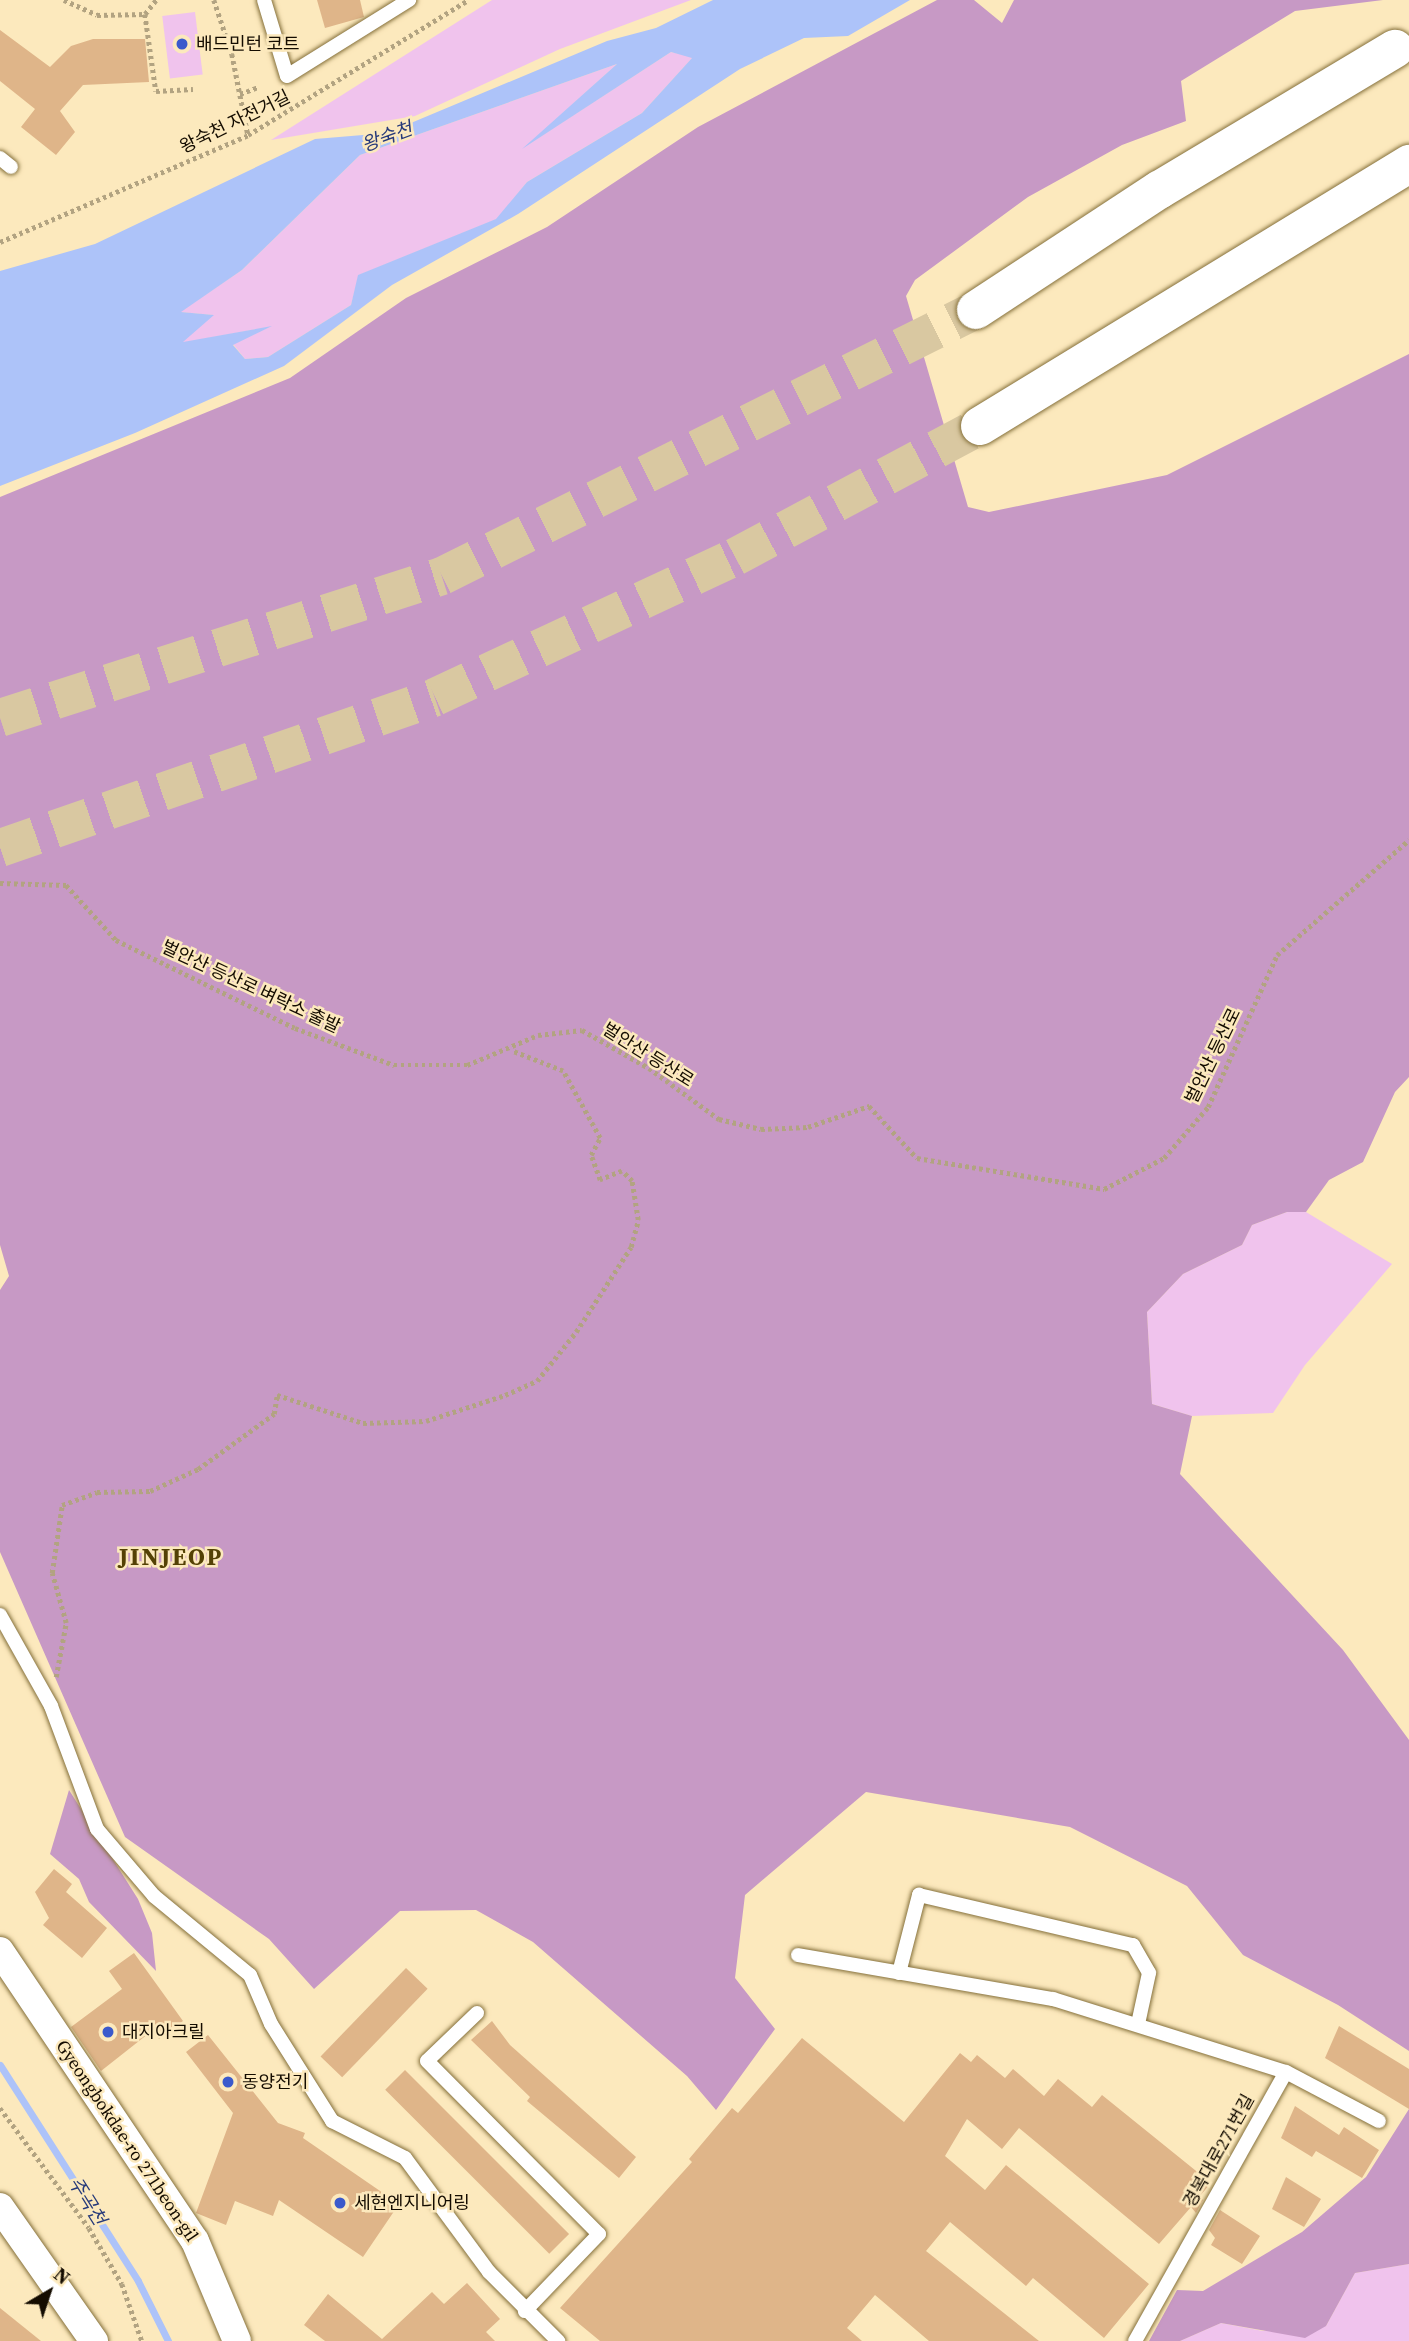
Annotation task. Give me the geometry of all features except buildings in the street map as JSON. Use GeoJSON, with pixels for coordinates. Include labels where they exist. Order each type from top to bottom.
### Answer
{"type":"FeatureCollection","features":[{"type":"Feature","properties":{"kind":"highway"},"geometry":{"type":"LineString","coordinates":[[976,310],[1159,190],[1395,49]]}},
{"type":"Feature","properties":{"kind":"highway"},"geometry":{"type":"LineString","coordinates":[[980,426],[1409,164]]}},
{"type":"Feature","properties":{"kind":"street","name":"Gyeongbokdae-ro 271beon-gil"},"geometry":{"type":"LineString","coordinates":[[0,1951],[195,2241],[237,2341]]}},
{"type":"Feature","properties":{"kind":"street"},"geometry":{"type":"LineString","coordinates":[[0,2207],[71,2330],[94,2341]]}},
{"type":"Feature","properties":{"kind":"lane"},"geometry":{"type":"LineString","coordinates":[[264,0],[287,76],[409,0]]}},
{"type":"Feature","properties":{"kind":"lane"},"geometry":{"type":"LineString","coordinates":[[0,1615],[51,1706],[97,1829],[154,1896],[250,1975],[271,2024],[332,2120],[405,2158],[489,2272],[525,2311],[558,2341]]}},
{"type":"Feature","properties":{"kind":"lane"},"geometry":{"type":"LineString","coordinates":[[899,1973],[919,1895],[1133,1945],[1149,1973],[1138,2024]]}},
{"type":"Feature","properties":{"kind":"lane"},"geometry":{"type":"LineString","coordinates":[[798,1955],[1053,1999],[1286,2072],[1378,2121]]}},
{"type":"Feature","properties":{"kind":"lane"},"geometry":{"type":"LineString","coordinates":[[477,2013],[427,2061],[599,2234],[525,2311]]}},
{"type":"Feature","properties":{"kind":"lane","name":"경복대로271번길"},"geometry":{"type":"LineString","coordinates":[[1135,2341],[1286,2072]]}},
{"type":"Feature","properties":{"kind":"path"},"geometry":{"type":"LineString","coordinates":[[64,0],[97,15],[145,14]]}},
{"type":"Feature","properties":{"kind":"path"},"geometry":{"type":"LineString","coordinates":[[156,0],[145,14],[156,91],[193,89]]}},
{"type":"Feature","properties":{"kind":"path"},"geometry":{"type":"LineString","coordinates":[[214,0],[240,94],[248,135]]}},
{"type":"Feature","properties":{"kind":"path","name":"왕숙천 자전거길"},"geometry":{"type":"LineString","coordinates":[[0,242],[248,135],[468,0]]}},
{"type":"Feature","properties":{"kind":"path"},"geometry":{"type":"LineString","coordinates":[[240,94],[258,87]]}},
{"type":"Feature","properties":{"kind":"path","name":"벌안산 등산로"},"geometry":{"type":"LineString","coordinates":[[512,1050],[538,1035],[582,1030],[649,1068],[719,1119],[761,1129],[808,1127],[869,1106],[917,1158],[1104,1189],[1164,1158],[1208,1107],[1277,955],[1409,840]]}},
{"type":"Feature","properties":{"kind":"path","name":"벌안산 등산로 벼락소 출발"},"geometry":{"type":"LineString","coordinates":[[0,883],[65,885],[116,940],[295,1028],[394,1065],[467,1065],[512,1050]]}},
{"type":"Feature","properties":{"kind":"path"},"geometry":{"type":"LineString","coordinates":[[51,1706],[66,1623],[52,1573],[62,1506],[97,1492],[150,1491],[198,1469],[274,1414],[277,1395],[363,1423],[426,1421],[478,1404],[537,1381],[576,1332],[631,1247],[638,1220],[632,1181],[622,1171],[600,1181],[591,1154],[600,1138],[563,1071],[512,1050]]}},
{"type":"Feature","properties":{"kind":"path"},"geometry":{"type":"LineString","coordinates":[[0,2108],[89,2228],[122,2284],[142,2341]]}},
{"type":"Feature","properties":{"kind":"shaded area"},"geometry":{"type":"Polygon","coordinates":[[[492,0],[691,0],[560,49],[415,116],[271,140],[492,0]]]}},
{"type":"Feature","properties":{"kind":"shaded area"},"geometry":{"type":"Polygon","coordinates":[[[937,0],[974,0],[1002,23],[1014,0],[1383,0],[1295,11],[1181,81],[1186,121],[1122,145],[1028,197],[915,280],[906,296],[968,507],[989,512],[1167,475],[1409,354],[1409,1077],[1395,1092],[1363,1162],[1329,1180],[1306,1212],[1287,1212],[1252,1225],[1242,1245],[1183,1274],[1147,1312],[1152,1404],[1192,1416],[1180,1474],[1343,1650],[1409,1740],[1409,2051],[1338,2005],[1243,1955],[1187,1886],[1070,1827],[866,1792],[745,1895],[735,1978],[775,2029],[716,2110],[687,2076],[533,1942],[476,1910],[400,1911],[314,1989],[269,1939],[125,1837],[0,1552],[0,1290],[9,1276],[0,1245],[0,497],[290,378],[406,298],[547,227],[698,127],[937,0]]]}},
{"type":"Feature","properties":{"kind":"shaded area","name":"배드민턴 코트"},"geometry":{"type":"Polygon","coordinates":[[[195,12],[203,75],[170,79],[162,16],[195,12]]]}},
{"type":"Feature","properties":{"kind":"shaded area"},"geometry":{"type":"Polygon","coordinates":[[[671,52],[693,57],[642,113],[527,182],[497,219],[359,275],[351,305],[268,357],[245,359],[233,344],[269,327],[181,343],[213,315],[180,312],[242,270],[360,155],[617,64],[529,144],[671,52]]]}},
{"type":"Feature","properties":{"kind":"shaded area"},"geometry":{"type":"Polygon","coordinates":[[[1287,1212],[1306,1212],[1392,1264],[1305,1365],[1273,1413],[1192,1416],[1152,1404],[1147,1312],[1183,1274],[1242,1245],[1252,1225],[1287,1212]]]}},
{"type":"Feature","properties":{"kind":"shaded area"},"geometry":{"type":"Polygon","coordinates":[[[69,1790],[138,1899],[152,1933],[156,1971],[89,1902],[79,1879],[50,1854],[69,1790]]]}},
{"type":"Feature","properties":{"kind":"shaded area"},"geometry":{"type":"Polygon","coordinates":[[[1409,2109],[1409,2264],[1355,2273],[1326,2326],[1305,2338],[1221,2323],[1180,2341],[1149,2341],[1177,2290],[1203,2291],[1302,2232],[1366,2177],[1409,2109]]]}},
{"type":"Feature","properties":{"kind":"shaded area"},"geometry":{"type":"Polygon","coordinates":[[[1409,2264],[1409,2341],[1180,2341],[1221,2323],[1263,2331],[1326,2326],[1355,2273],[1409,2264]]]}},
{"type":"Feature","properties":{"kind":"water","name":"왕숙천"},"geometry":{"type":"Polygon","coordinates":[[[713,0],[910,0],[848,36],[804,38],[740,69],[518,214],[392,285],[284,366],[135,433],[0,486],[0,271],[95,244],[315,139],[387,133],[607,41],[656,28],[713,0]],[[671,52],[522,149],[617,64],[360,155],[242,270],[181,312],[214,315],[183,342],[272,326],[233,345],[245,359],[268,357],[351,305],[358,275],[496,219],[527,182],[642,113],[692,58],[671,52]]]}},
{"type":"Feature","properties":{"kind":"waterway","name":"주곡천"},"geometry":{"type":"LineString","coordinates":[[0,2065],[138,2281],[168,2341]]}},
{"type":"Feature","properties":{"kind":"tunnel"},"geometry":{"type":"LineString","coordinates":[[0,718],[442,576],[976,310]]}},
{"type":"Feature","properties":{"kind":"tunnel"},"geometry":{"type":"LineString","coordinates":[[0,848],[435,697],[735,557],[980,426]]}},
{"type":"Feature","properties":{"kind":"place","name":"배드민턴 코트"},"geometry":{"type":"Point","coordinates":[182,44]}},
{"type":"Feature","properties":{"kind":"place","name":"대지아크릴"},"geometry":{"type":"Point","coordinates":[108,2032]}},
{"type":"Feature","properties":{"kind":"place","name":"동양전기"},"geometry":{"type":"Point","coordinates":[228,2082]}},
{"type":"Feature","properties":{"kind":"place","name":"세현엔지니어링"},"geometry":{"type":"Point","coordinates":[340,2203]}},
{"type":"Feature","properties":{"kind":"district","name":"JINJEOP"},"geometry":{"type":"Point","coordinates":[171,1557]}}]}
